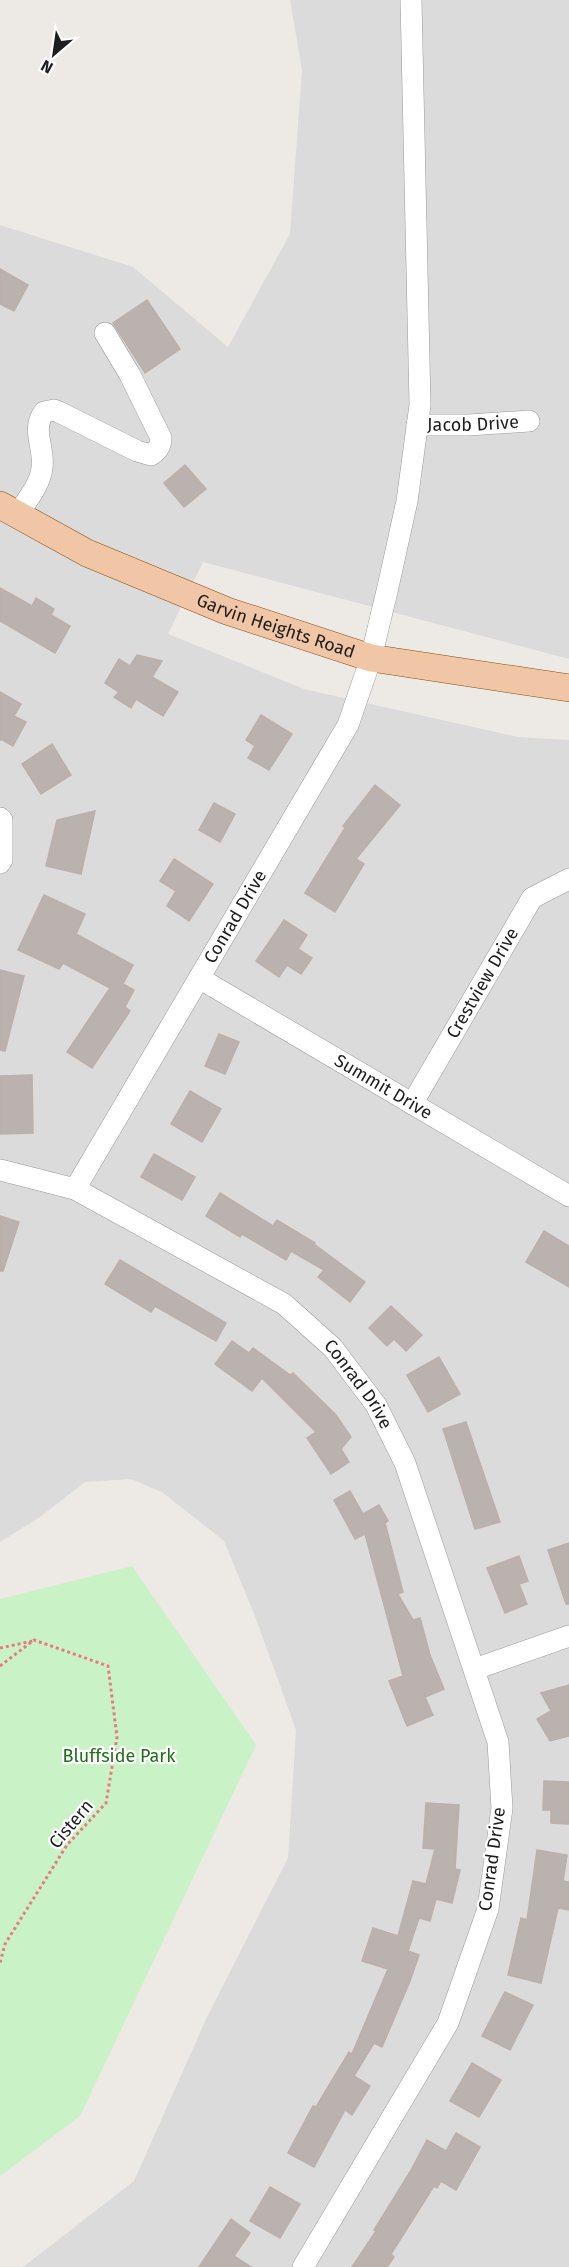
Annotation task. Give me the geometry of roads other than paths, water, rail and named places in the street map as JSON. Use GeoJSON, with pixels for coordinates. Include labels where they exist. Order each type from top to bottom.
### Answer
{"type":"FeatureCollection","features":[{"type":"Feature","properties":{"kind":"main road","name":"Garvin Heights Road"},"geometry":{"type":"LineString","coordinates":[[9,509],[87,553],[226,611],[371,658],[569,688]]}},
{"type":"Feature","properties":{"kind":"street","name":"Conrad Drive"},"geometry":{"type":"LineString","coordinates":[[303,2267],[448,2023],[488,1909],[502,1808],[498,1742],[405,1463],[376,1405],[333,1348],[284,1304],[75,1189],[348,725],[371,658],[407,501],[420,405],[411,0]]}},
{"type":"Feature","properties":{"kind":"street"},"geometry":{"type":"LineString","coordinates":[[9,509],[38,484],[42,458],[37,429],[44,412],[54,410],[59,412],[137,451],[151,454],[157,451],[161,444],[161,438],[130,375],[105,333]]}},
{"type":"Feature","properties":{"kind":"street","name":"Jacob Drive"},"geometry":{"type":"LineString","coordinates":[[417,425],[469,425],[528,421]]}},
{"type":"Feature","properties":{"kind":"street"},"geometry":{"type":"LineString","coordinates":[[0,818],[2,850],[0,863]]}},
{"type":"Feature","properties":{"kind":"street","name":"Crestview Drive"},"geometry":{"type":"LineString","coordinates":[[412,1104],[532,898],[569,879]]}},
{"type":"Feature","properties":{"kind":"street","name":"Summit Drive"},"geometry":{"type":"LineString","coordinates":[[199,978],[569,1196]]}},
{"type":"Feature","properties":{"kind":"street"},"geometry":{"type":"LineString","coordinates":[[0,1170],[75,1189]]}},
{"type":"Feature","properties":{"kind":"street"},"geometry":{"type":"LineString","coordinates":[[475,1669],[569,1636]]}},
{"type":"Feature","properties":{"kind":"park label","name":"Bluffside Park"},"geometry":{"type":"Point","coordinates":[119,1756]}}]}
